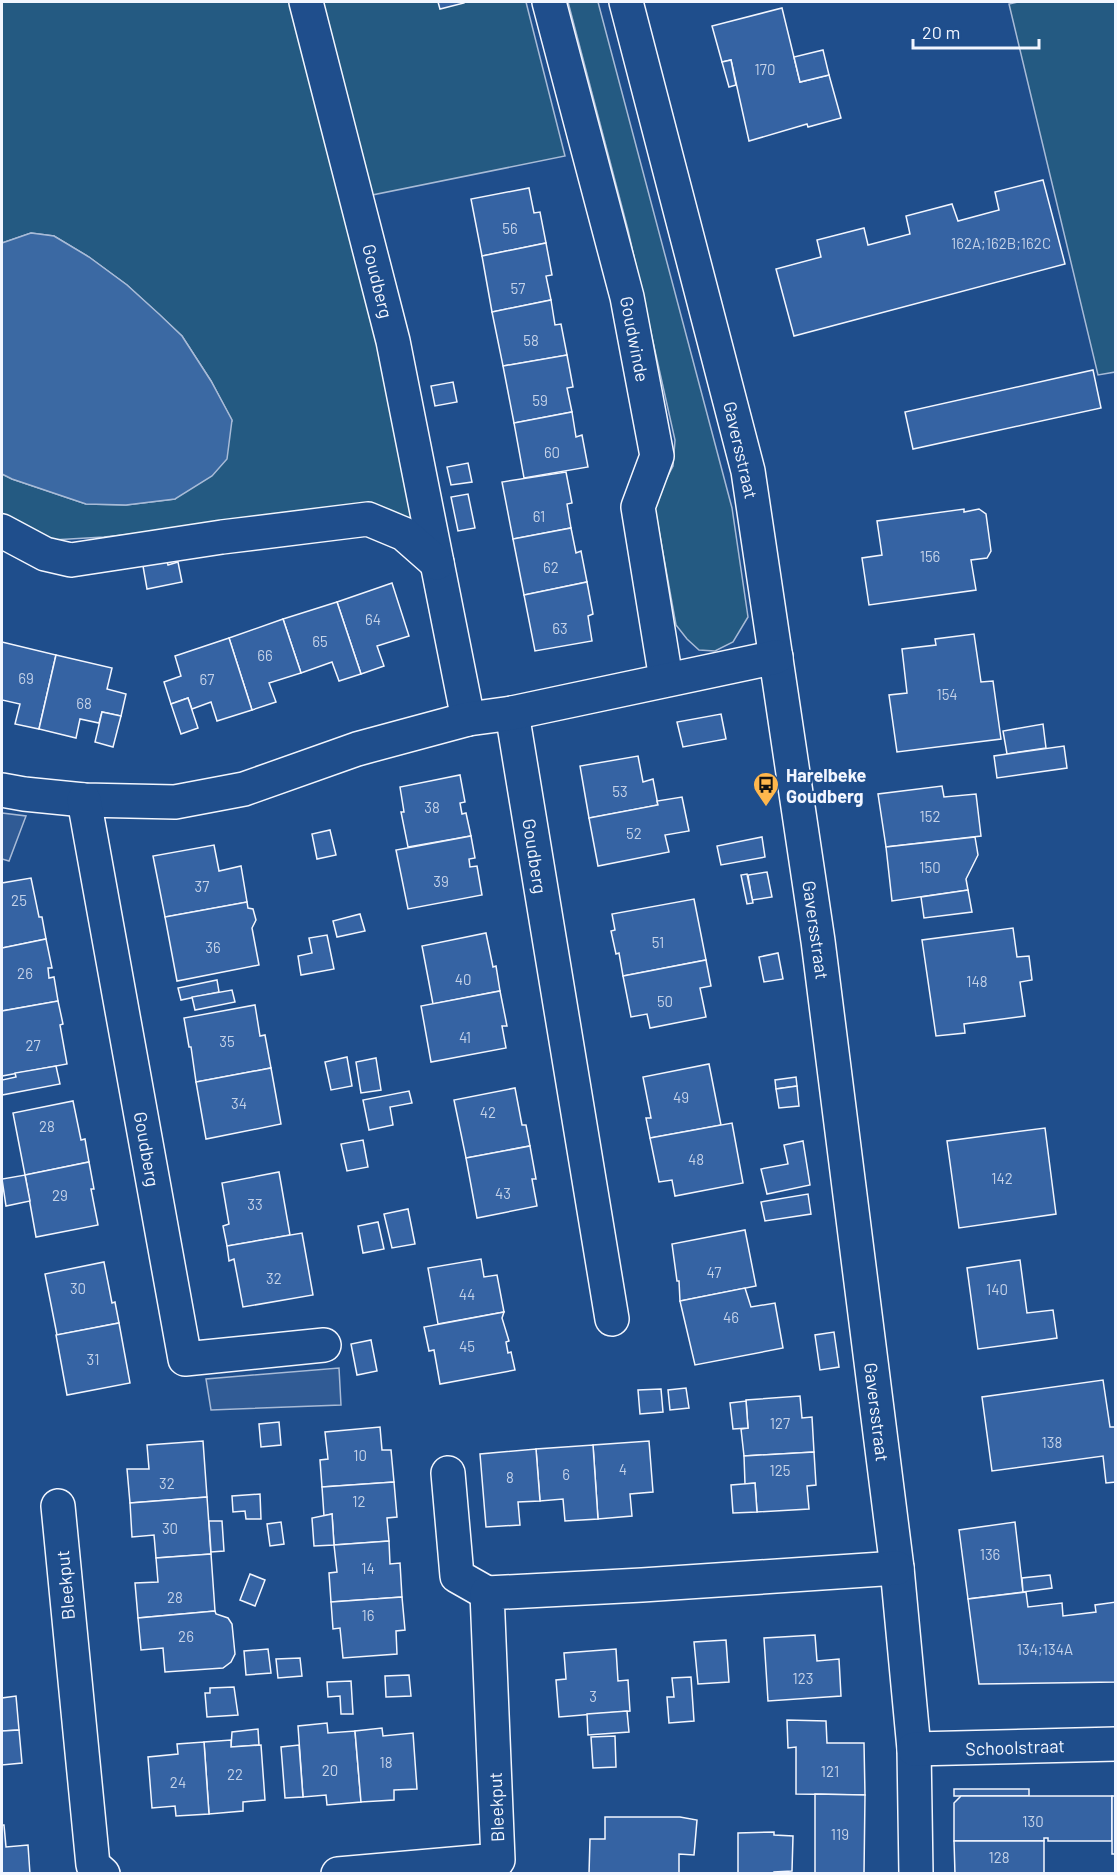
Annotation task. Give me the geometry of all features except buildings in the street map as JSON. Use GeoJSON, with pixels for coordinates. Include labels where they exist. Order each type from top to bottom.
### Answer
{"type":"FeatureCollection","features":[{"type":"Feature","properties":{"kind":"street","name":"Goudberg"},"geometry":{"type":"LineString","coordinates":[[306,2],[393,340],[468,719]]}},
{"type":"Feature","properties":{"kind":"street","name":"Goudwinde"},"geometry":{"type":"LineString","coordinates":[[549,2],[627,297],[657,456],[638,507],[666,679]]}},
{"type":"Feature","properties":{"kind":"street","name":"Gaversstraat"},"geometry":{"type":"LineString","coordinates":[[626,2],[748,471],[777,657],[818,941],[897,1568],[914,1749],[916,1874]]}},
{"type":"Feature","properties":{"kind":"street"},"geometry":{"type":"LineString","coordinates":[[2,531],[45,554],[71,560],[222,537],[368,519],[404,534],[437,563]]}},
{"type":"Feature","properties":{"kind":"street"},"geometry":{"type":"LineString","coordinates":[[2,790],[84,800],[176,802],[244,789],[357,749],[468,719],[777,657]]}},
{"type":"Feature","properties":{"kind":"street","name":"Goudberg"},"geometry":{"type":"LineString","coordinates":[[512,712],[612,1319]]}},
{"type":"Feature","properties":{"kind":"street","name":"Goudberg"},"geometry":{"type":"LineString","coordinates":[[84,800],[184,1359],[324,1345]]}},
{"type":"Feature","properties":{"kind":"street"},"geometry":{"type":"LineString","coordinates":[[448,1473],[457,1576],[487,1593],[897,1568]]}},
{"type":"Feature","properties":{"kind":"street","name":"Bleekput"},"geometry":{"type":"LineString","coordinates":[[58,1506],[93,1865],[103,1874]]}},
{"type":"Feature","properties":{"kind":"street","name":"Bleekput"},"geometry":{"type":"LineString","coordinates":[[338,1874],[498,1860],[487,1593]]}},
{"type":"Feature","properties":{"kind":"street","name":"Schoolstraat"},"geometry":{"type":"LineString","coordinates":[[914,1749],[1116,1744]]}},
{"type":"Feature","properties":{"kind":"shaded area"},"geometry":{"type":"Polygon","coordinates":[[[2,2],[292,2],[362,272],[414,524],[243,522],[104,537],[52,540],[2,513],[2,474],[86,504],[126,505],[175,499],[232,421],[211,381],[182,336],[127,285],[89,257],[54,236],[31,233],[2,243],[2,2]]]}},
{"type":"Feature","properties":{"kind":"shaded area"},"geometry":{"type":"Polygon","coordinates":[[[321,2],[526,2],[565,156],[372,195],[321,2]]]}},
{"type":"Feature","properties":{"kind":"shaded area"},"geometry":{"type":"Polygon","coordinates":[[[568,2],[598,2],[732,508],[748,617],[733,642],[715,651],[699,650],[676,625],[654,503],[673,466],[675,440],[628,230],[568,2]]]}},
{"type":"Feature","properties":{"kind":"shaded area"},"geometry":{"type":"Polygon","coordinates":[[[1018,2],[1115,2],[1115,372],[1098,375],[1009,4],[1018,2]]]}},
{"type":"Feature","properties":{"kind":"shaded area"},"geometry":{"type":"Polygon","coordinates":[[[31,233],[54,236],[89,257],[127,285],[182,336],[211,381],[232,420],[227,459],[212,476],[175,499],[126,505],[86,504],[2,474],[2,243],[31,233]]]}},
{"type":"Feature","properties":{"kind":"shaded area"},"geometry":{"type":"Polygon","coordinates":[[[2,813],[26,816],[9,861],[2,859],[2,813]]]}},
{"type":"Feature","properties":{"kind":"shaded area"},"geometry":{"type":"Polygon","coordinates":[[[339,1368],[341,1405],[211,1410],[206,1379],[339,1368]]]}},
{"type":"Feature","properties":{"kind":"place","name":"Harelbeke Goudberg"},"geometry":{"type":"Point","coordinates":[766,808]}}]}
